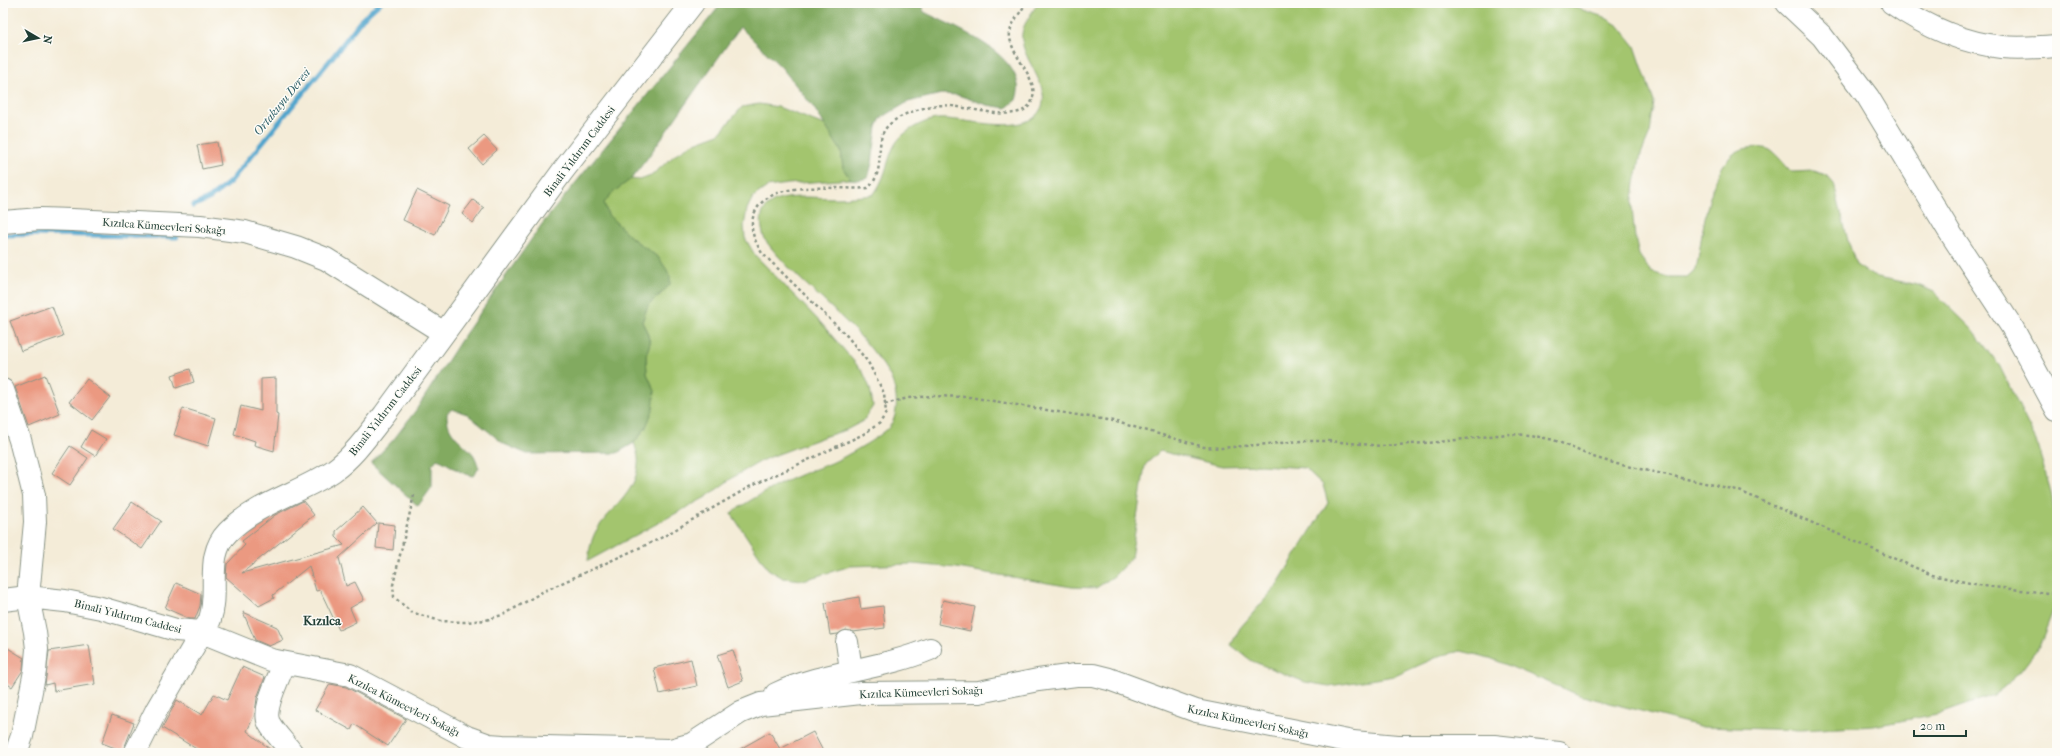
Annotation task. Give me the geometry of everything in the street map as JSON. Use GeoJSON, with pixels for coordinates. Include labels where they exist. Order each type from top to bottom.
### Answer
{"type":"FeatureCollection","features":[{"type":"Feature","properties":{"kind":"street","name":"Binali Yıldırım Caddesi"},"geometry":{"type":"LineString","coordinates":[[3,600],[28,597],[101,608],[176,630],[202,632],[210,619],[213,601],[212,571],[218,546],[228,532],[272,503],[332,471],[354,453],[384,415],[562,172],[693,3]]}},
{"type":"Feature","properties":{"kind":"street"},"geometry":{"type":"LineString","coordinates":[[1787,3],[1822,36],[1868,97],[1949,231],[2012,327],[2057,410]]}},
{"type":"Feature","properties":{"kind":"street"},"geometry":{"type":"LineString","coordinates":[[1892,3],[1942,32],[1970,42],[2002,47],[2057,46]]}},
{"type":"Feature","properties":{"kind":"street","name":"Kızılca Kümeevleri Sokağı"},"geometry":{"type":"LineString","coordinates":[[3,222],[40,219],[200,226],[257,235],[326,258],[444,333]]}},
{"type":"Feature","properties":{"kind":"street"},"geometry":{"type":"LineString","coordinates":[[3,390],[22,448],[34,495],[35,522],[28,597],[35,632],[35,671],[22,736],[16,753]]}},
{"type":"Feature","properties":{"kind":"street","name":"Kızılca Kümeevleri Sokağı"},"geometry":{"type":"LineString","coordinates":[[202,632],[260,656],[284,664],[335,671],[350,675],[474,747],[503,746],[573,751],[674,752],[692,744],[753,706],[780,701],[854,694],[979,692],[1060,676],[1093,675],[1109,679],[1196,711],[1353,742],[1398,746],[1494,746],[1559,753]]}},
{"type":"Feature","properties":{"kind":"street"},"geometry":{"type":"LineString","coordinates":[[136,752],[157,709],[202,632]]}},
{"type":"Feature","properties":{"kind":"street"},"geometry":{"type":"LineString","coordinates":[[847,642],[851,670]]}},
{"type":"Feature","properties":{"kind":"street"},"geometry":{"type":"LineString","coordinates":[[753,706],[784,690],[801,684],[851,670],[898,660],[930,649]]}},
{"type":"Feature","properties":{"kind":"street"},"geometry":{"type":"LineString","coordinates":[[284,664],[272,696],[267,716],[269,723],[292,753]]}},
{"type":"Feature","properties":{"kind":"path"},"geometry":{"type":"LineString","coordinates":[[414,495],[393,586],[394,597],[411,612],[426,618],[465,622],[486,620],[506,614],[544,591],[659,539],[751,486],[862,435],[880,423],[886,413],[885,404],[881,385],[868,362],[847,336],[762,252],[754,240],[752,218],[757,208],[767,198],[778,192],[795,189],[868,188],[873,183],[877,175],[884,131],[893,122],[912,112],[933,106],[945,105],[1002,114],[1016,113],[1025,109],[1030,104],[1033,96],[1032,85],[1016,54],[1010,35],[1011,28],[1026,3]]}},
{"type":"Feature","properties":{"kind":"path"},"geometry":{"type":"LineString","coordinates":[[885,404],[908,398],[932,396],[968,398],[1113,421],[1204,447],[1222,448],[1302,441],[1382,446],[1439,442],[1507,434],[1530,435],[1554,440],[1593,457],[1617,464],[1737,490],[1932,575],[1984,586],[2057,594]]}},
{"type":"Feature","properties":{"kind":"green space"},"geometry":{"type":"Polygon","coordinates":[[[722,3],[922,3],[921,5],[924,12],[980,41],[1005,61],[1014,72],[1018,85],[1016,100],[1006,108],[987,105],[958,95],[941,94],[908,102],[881,118],[877,127],[872,163],[868,178],[858,180],[850,179],[843,168],[841,151],[814,108],[782,68],[740,27],[646,160],[631,179],[612,193],[604,203],[608,215],[633,239],[659,258],[670,277],[670,285],[648,305],[642,322],[650,343],[646,355],[647,374],[655,391],[653,410],[646,427],[634,443],[617,453],[527,454],[504,444],[467,414],[452,409],[447,413],[449,426],[455,436],[473,454],[479,468],[473,476],[468,475],[437,459],[432,465],[432,487],[418,506],[371,463],[394,439],[416,410],[461,340],[542,224],[722,3]]]}},
{"type":"Feature","properties":{"kind":"green space"},"geometry":{"type":"Polygon","coordinates":[[[1038,3],[1561,3],[1604,17],[1619,26],[1635,46],[1654,102],[1650,133],[1641,154],[1632,208],[1635,238],[1639,255],[1651,272],[1668,277],[1687,277],[1696,269],[1710,198],[1716,179],[1724,164],[1735,153],[1749,148],[1765,148],[1773,152],[1792,172],[1814,171],[1826,175],[1834,184],[1847,237],[1856,265],[1873,276],[1918,285],[1934,292],[1972,329],[1999,365],[2036,441],[2051,492],[2057,528],[2057,591],[2054,608],[2039,647],[2016,677],[1994,695],[1942,713],[1874,726],[1801,730],[1703,727],[1579,695],[1490,658],[1461,651],[1442,655],[1395,676],[1329,686],[1305,682],[1252,661],[1231,645],[1240,628],[1275,588],[1328,503],[1323,485],[1305,468],[1261,465],[1222,466],[1160,451],[1145,465],[1131,558],[1114,576],[1096,588],[1072,587],[957,568],[913,564],[851,566],[803,580],[783,578],[768,569],[731,513],[773,487],[835,461],[887,430],[895,414],[896,394],[890,376],[863,339],[780,258],[765,240],[761,223],[764,211],[771,203],[781,199],[794,197],[841,198],[873,195],[881,182],[895,144],[901,136],[921,123],[937,119],[948,119],[1006,125],[1020,123],[1031,119],[1039,112],[1043,102],[1043,92],[1024,49],[1022,39],[1024,26],[1038,3]]]}},
{"type":"Feature","properties":{"kind":"green space"},"geometry":{"type":"Polygon","coordinates":[[[759,104],[778,107],[827,126],[841,151],[843,168],[850,179],[767,187],[753,197],[747,209],[744,226],[745,238],[755,255],[821,323],[863,372],[870,388],[873,406],[863,421],[846,430],[765,459],[735,476],[706,497],[588,561],[590,546],[596,531],[628,492],[636,475],[638,459],[634,443],[646,427],[655,391],[647,374],[646,355],[650,343],[642,322],[648,305],[661,294],[670,277],[659,258],[633,239],[608,215],[604,203],[612,193],[631,179],[640,180],[651,176],[675,155],[692,144],[719,134],[742,107],[759,104]]]}},
{"type":"Feature","properties":{"kind":"building"},"geometry":{"type":"Polygon","coordinates":[[[484,136],[497,150],[482,164],[469,149],[484,136]]]}},
{"type":"Feature","properties":{"kind":"building"},"geometry":{"type":"Polygon","coordinates":[[[217,142],[221,165],[202,169],[197,145],[217,142]]]}},
{"type":"Feature","properties":{"kind":"building"},"geometry":{"type":"Polygon","coordinates":[[[417,190],[449,206],[435,235],[403,220],[417,190]]]}},
{"type":"Feature","properties":{"kind":"building"},"geometry":{"type":"Polygon","coordinates":[[[473,200],[484,208],[473,223],[462,214],[473,200]]]}},
{"type":"Feature","properties":{"kind":"building"},"geometry":{"type":"Polygon","coordinates":[[[52,306],[63,336],[21,351],[10,321],[52,306]]]}},
{"type":"Feature","properties":{"kind":"building"},"geometry":{"type":"Polygon","coordinates":[[[190,369],[194,382],[176,388],[172,375],[190,369]]]}},
{"type":"Feature","properties":{"kind":"building"},"geometry":{"type":"Polygon","coordinates":[[[45,375],[60,414],[29,427],[15,387],[45,375]]]}},
{"type":"Feature","properties":{"kind":"building"},"geometry":{"type":"Polygon","coordinates":[[[276,378],[276,414],[278,415],[274,451],[254,445],[255,441],[234,434],[241,406],[261,411],[261,379],[276,378]]]}},
{"type":"Feature","properties":{"kind":"building"},"geometry":{"type":"Polygon","coordinates":[[[87,379],[110,397],[92,420],[69,402],[87,379]]]}},
{"type":"Feature","properties":{"kind":"building"},"geometry":{"type":"Polygon","coordinates":[[[183,408],[216,418],[208,446],[174,435],[183,408]]]}},
{"type":"Feature","properties":{"kind":"building"},"geometry":{"type":"Polygon","coordinates":[[[91,430],[106,439],[95,456],[81,447],[91,430]]]}},
{"type":"Feature","properties":{"kind":"building"},"geometry":{"type":"Polygon","coordinates":[[[70,446],[88,458],[70,485],[52,473],[70,446]]]}},
{"type":"Feature","properties":{"kind":"building"},"geometry":{"type":"Polygon","coordinates":[[[303,501],[314,515],[242,573],[344,545],[336,537],[336,531],[363,507],[377,523],[339,558],[346,586],[355,582],[364,600],[350,608],[356,622],[339,630],[320,590],[316,591],[309,566],[273,595],[274,598],[259,606],[226,577],[227,564],[245,545],[242,541],[275,515],[303,501]]]}},
{"type":"Feature","properties":{"kind":"building"},"geometry":{"type":"Polygon","coordinates":[[[132,502],[161,521],[142,549],[113,529],[132,502]]]}},
{"type":"Feature","properties":{"kind":"building"},"geometry":{"type":"Polygon","coordinates":[[[378,523],[395,525],[393,550],[376,548],[378,523]]]}},
{"type":"Feature","properties":{"kind":"building"},"geometry":{"type":"Polygon","coordinates":[[[176,583],[201,594],[200,606],[195,619],[190,619],[165,608],[176,583]]]}},
{"type":"Feature","properties":{"kind":"building"},"geometry":{"type":"Polygon","coordinates":[[[859,597],[861,609],[883,606],[885,628],[853,632],[846,630],[838,634],[830,635],[825,603],[859,597]]]}},
{"type":"Feature","properties":{"kind":"building"},"geometry":{"type":"Polygon","coordinates":[[[943,600],[975,607],[970,631],[938,624],[943,600]]]}},
{"type":"Feature","properties":{"kind":"building"},"geometry":{"type":"Polygon","coordinates":[[[243,612],[277,627],[283,640],[269,646],[255,640],[243,612]]]}},
{"type":"Feature","properties":{"kind":"building"},"geometry":{"type":"Polygon","coordinates":[[[3,645],[24,658],[23,670],[12,687],[3,681],[3,645]]]}},
{"type":"Feature","properties":{"kind":"building"},"geometry":{"type":"Polygon","coordinates":[[[89,645],[95,684],[54,691],[53,683],[45,685],[49,651],[89,645]]]}},
{"type":"Feature","properties":{"kind":"building"},"geometry":{"type":"Polygon","coordinates":[[[733,650],[743,681],[728,687],[717,655],[733,650]]]}},
{"type":"Feature","properties":{"kind":"building"},"geometry":{"type":"Polygon","coordinates":[[[691,659],[697,686],[660,694],[654,668],[691,659]]]}},
{"type":"Feature","properties":{"kind":"building"},"geometry":{"type":"Polygon","coordinates":[[[242,667],[265,677],[257,698],[255,714],[247,731],[275,753],[203,753],[162,728],[177,700],[202,715],[214,694],[227,700],[242,667]]]}},
{"type":"Feature","properties":{"kind":"building"},"geometry":{"type":"Polygon","coordinates":[[[330,684],[346,687],[406,719],[388,746],[354,724],[351,730],[315,710],[330,684]]]}},
{"type":"Feature","properties":{"kind":"building"},"geometry":{"type":"Polygon","coordinates":[[[112,715],[134,723],[123,751],[102,743],[112,715]]]}},
{"type":"Feature","properties":{"kind":"building"},"geometry":{"type":"Polygon","coordinates":[[[770,732],[780,749],[813,732],[824,753],[733,753],[770,732]]]}},
{"type":"Feature","properties":{"kind":"waterway","name":"Ortakuyu Deresi"},"geometry":{"type":"LineString","coordinates":[[193,206],[210,198],[230,182],[362,19],[380,3]]}},
{"type":"Feature","properties":{"kind":"waterway","name":"Ortakuyu Deresi"},"geometry":{"type":"LineString","coordinates":[[4,235],[46,234],[177,237]]}},
{"type":"Feature","properties":{"kind":"district","name":"Kızılca"},"geometry":{"type":"Point","coordinates":[322,620]}}]}
